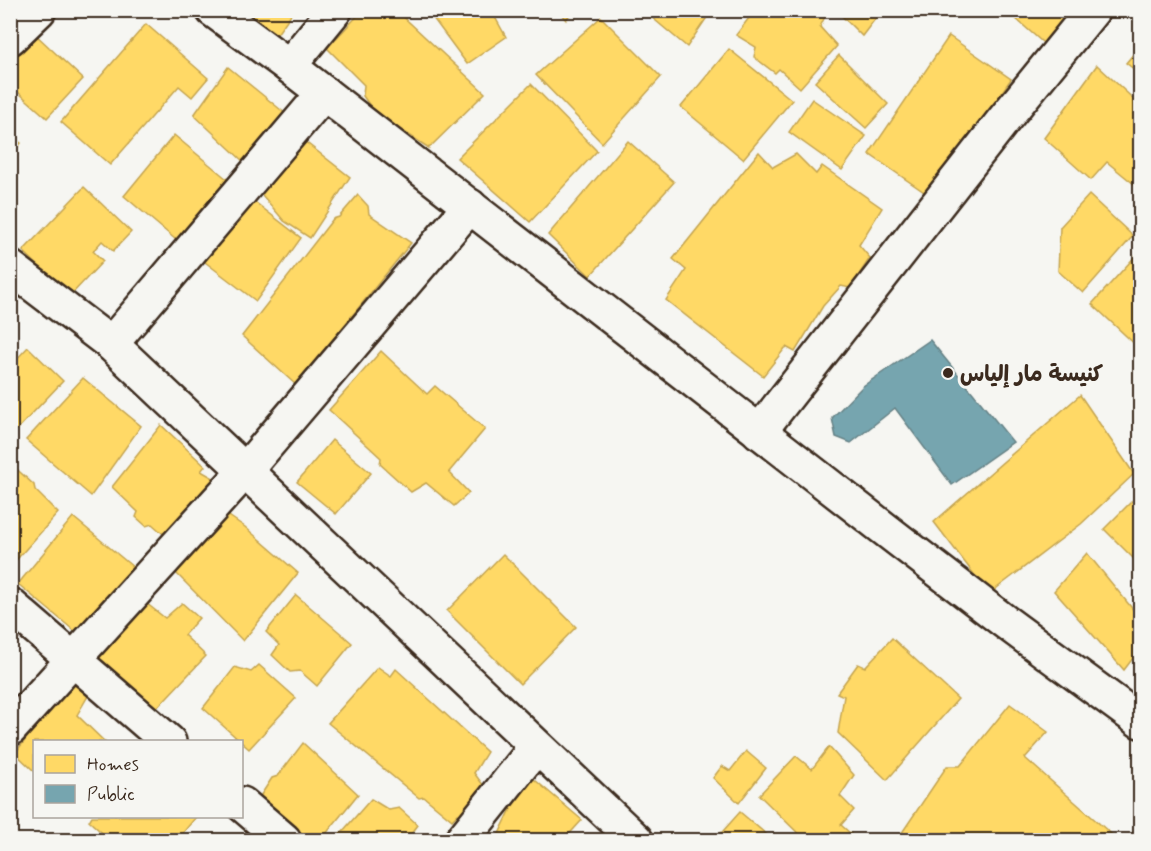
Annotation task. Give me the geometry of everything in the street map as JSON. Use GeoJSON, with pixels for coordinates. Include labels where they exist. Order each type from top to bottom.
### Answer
{"type":"FeatureCollection","features":[{"type":"Feature","properties":{"kind":"street"},"geometry":{"type":"LineString","coordinates":[[10,38],[39,10]]}},
{"type":"Feature","properties":{"kind":"street"},"geometry":{"type":"LineString","coordinates":[[213,10],[324,93],[1004,621],[1140,721]]}},
{"type":"Feature","properties":{"kind":"street"},"geometry":{"type":"LineString","coordinates":[[289,66],[335,10]]}},
{"type":"Feature","properties":{"kind":"street"},"geometry":{"type":"LineString","coordinates":[[759,432],[1002,122],[1093,10]]}},
{"type":"Feature","properties":{"kind":"street"},"geometry":{"type":"LineString","coordinates":[[111,344],[324,93]]}},
{"type":"Feature","properties":{"kind":"street"},"geometry":{"type":"LineString","coordinates":[[10,729],[244,471],[470,206]]}},
{"type":"Feature","properties":{"kind":"street"},"geometry":{"type":"LineString","coordinates":[[10,267],[111,344],[636,840]]}},
{"type":"Feature","properties":{"kind":"street"},"geometry":{"type":"LineString","coordinates":[[10,605],[168,740]]}},
{"type":"Feature","properties":{"kind":"street"},"geometry":{"type":"LineString","coordinates":[[462,840],[536,747]]}},
{"type":"Feature","properties":{"kind":"street"},"geometry":{"type":"LineString","coordinates":[[243,805],[284,840]]}},
{"type":"Feature","properties":{"kind":"building: Homes"},"geometry":{"type":"Polygon","coordinates":[[[237,10],[294,10],[275,37],[237,10]]]}},
{"type":"Feature","properties":{"kind":"building: Homes"},"geometry":{"type":"Polygon","coordinates":[[[363,10],[396,10],[485,93],[429,148],[375,113],[363,96],[364,85],[327,48],[363,10]]]}},
{"type":"Feature","properties":{"kind":"building: Homes"},"geometry":{"type":"Polygon","coordinates":[[[427,10],[491,10],[506,37],[467,64],[427,10]]]}},
{"type":"Feature","properties":{"kind":"building: Homes"},"geometry":{"type":"Polygon","coordinates":[[[558,10],[573,10],[566,20],[558,10]]]}},
{"type":"Feature","properties":{"kind":"building: Homes"},"geometry":{"type":"Polygon","coordinates":[[[643,10],[712,10],[687,47],[643,10]]]}},
{"type":"Feature","properties":{"kind":"building: Homes"},"geometry":{"type":"Polygon","coordinates":[[[755,10],[828,10],[820,27],[837,46],[800,88],[779,69],[775,73],[754,57],[756,47],[736,35],[755,10]]]}},
{"type":"Feature","properties":{"kind":"building: Homes"},"geometry":{"type":"Polygon","coordinates":[[[842,10],[882,10],[862,36],[840,14],[842,10]]]}},
{"type":"Feature","properties":{"kind":"building: Homes"},"geometry":{"type":"Polygon","coordinates":[[[1006,10],[1079,10],[1050,49],[1006,10]]]}},
{"type":"Feature","properties":{"kind":"building: Homes"},"geometry":{"type":"Polygon","coordinates":[[[601,17],[661,77],[602,143],[536,75],[601,17]]]}},
{"type":"Feature","properties":{"kind":"building: Homes"},"geometry":{"type":"Polygon","coordinates":[[[146,24],[208,78],[192,97],[179,86],[110,165],[61,122],[146,24]]]}},
{"type":"Feature","properties":{"kind":"building: Homes"},"geometry":{"type":"Polygon","coordinates":[[[34,33],[83,79],[47,118],[10,85],[10,58],[34,33]]]}},
{"type":"Feature","properties":{"kind":"building: Homes"},"geometry":{"type":"Polygon","coordinates":[[[949,36],[1011,79],[930,196],[869,154],[949,36]]]}},
{"type":"Feature","properties":{"kind":"building: Homes"},"geometry":{"type":"Polygon","coordinates":[[[1140,46],[1140,74],[1126,63],[1140,46]]]}},
{"type":"Feature","properties":{"kind":"building: Homes"},"geometry":{"type":"Polygon","coordinates":[[[729,49],[792,100],[743,159],[681,107],[729,49]]]}},
{"type":"Feature","properties":{"kind":"building: Homes"},"geometry":{"type":"Polygon","coordinates":[[[839,55],[888,104],[866,128],[815,82],[839,55]]]}},
{"type":"Feature","properties":{"kind":"building: Homes"},"geometry":{"type":"Polygon","coordinates":[[[1097,65],[1140,105],[1140,189],[1107,162],[1091,180],[1044,138],[1097,65]]]}},
{"type":"Feature","properties":{"kind":"building: Homes"},"geometry":{"type":"Polygon","coordinates":[[[228,67],[286,114],[247,165],[194,115],[228,67]]]}},
{"type":"Feature","properties":{"kind":"building: Homes"},"geometry":{"type":"Polygon","coordinates":[[[531,84],[597,151],[530,222],[457,158],[531,84]]]}},
{"type":"Feature","properties":{"kind":"building: Homes"},"geometry":{"type":"Polygon","coordinates":[[[812,99],[866,136],[842,170],[789,132],[812,99]]]}},
{"type":"Feature","properties":{"kind":"building: Homes"},"geometry":{"type":"Polygon","coordinates":[[[10,135],[21,143],[10,155],[10,135]]]}},
{"type":"Feature","properties":{"kind":"building: Homes"},"geometry":{"type":"Polygon","coordinates":[[[174,135],[233,184],[182,245],[124,196],[174,135]]]}},
{"type":"Feature","properties":{"kind":"building: Homes"},"geometry":{"type":"Polygon","coordinates":[[[299,137],[350,177],[310,238],[284,221],[257,189],[299,137]]]}},
{"type":"Feature","properties":{"kind":"building: Homes"},"geometry":{"type":"Polygon","coordinates":[[[628,141],[674,182],[590,276],[548,235],[628,141]]]}},
{"type":"Feature","properties":{"kind":"building: Homes"},"geometry":{"type":"Polygon","coordinates":[[[759,152],[773,167],[796,154],[816,174],[822,166],[882,208],[859,245],[870,258],[850,288],[841,286],[823,306],[795,352],[786,347],[763,376],[666,300],[686,270],[673,259],[759,152]]]}},
{"type":"Feature","properties":{"kind":"building: Homes"},"geometry":{"type":"Polygon","coordinates":[[[84,187],[131,232],[113,251],[102,241],[93,251],[103,261],[70,296],[23,251],[84,187]]]}},
{"type":"Feature","properties":{"kind":"building: Homes"},"geometry":{"type":"Polygon","coordinates":[[[358,195],[368,206],[369,214],[411,243],[296,385],[242,336],[333,219],[339,217],[358,195]]]}},
{"type":"Feature","properties":{"kind":"building: Homes"},"geometry":{"type":"Polygon","coordinates":[[[1089,195],[1133,236],[1083,293],[1058,271],[1060,227],[1089,195]]]}},
{"type":"Feature","properties":{"kind":"building: Homes"},"geometry":{"type":"Polygon","coordinates":[[[251,199],[301,238],[256,301],[201,259],[251,199]]]}},
{"type":"Feature","properties":{"kind":"building: Homes"},"geometry":{"type":"Polygon","coordinates":[[[1140,251],[1140,349],[1092,304],[1140,251]]]}},
{"type":"Feature","properties":{"kind":"building: Homes"},"geometry":{"type":"Polygon","coordinates":[[[28,347],[63,381],[10,437],[10,366],[28,347]]]}},
{"type":"Feature","properties":{"kind":"building: Homes"},"geometry":{"type":"Polygon","coordinates":[[[381,351],[427,394],[435,386],[485,429],[449,472],[469,493],[454,506],[426,483],[411,492],[380,464],[381,458],[329,410],[381,351]]]}},
{"type":"Feature","properties":{"kind":"building: Homes"},"geometry":{"type":"Polygon","coordinates":[[[83,378],[141,426],[91,496],[26,440],[83,378]]]}},
{"type":"Feature","properties":{"kind":"building: Homes"},"geometry":{"type":"Polygon","coordinates":[[[1080,395],[1134,474],[1081,524],[989,594],[934,522],[1080,395]]]}},
{"type":"Feature","properties":{"kind":"building: Homes"},"geometry":{"type":"Polygon","coordinates":[[[161,425],[205,466],[201,471],[217,480],[169,539],[152,524],[146,526],[136,517],[138,512],[112,487],[161,425]]]}},
{"type":"Feature","properties":{"kind":"building: Homes"},"geometry":{"type":"Polygon","coordinates":[[[332,440],[371,473],[336,514],[297,482],[332,440]]]}},
{"type":"Feature","properties":{"kind":"building: Homes"},"geometry":{"type":"Polygon","coordinates":[[[10,463],[34,485],[35,490],[58,513],[10,567],[10,463]]]}},
{"type":"Feature","properties":{"kind":"building: Homes"},"geometry":{"type":"Polygon","coordinates":[[[1137,496],[1140,499],[1140,565],[1104,529],[1137,496]]]}},
{"type":"Feature","properties":{"kind":"building: Homes"},"geometry":{"type":"Polygon","coordinates":[[[223,512],[245,527],[298,573],[243,641],[174,571],[223,512]]]}},
{"type":"Feature","properties":{"kind":"building: Homes"},"geometry":{"type":"Polygon","coordinates":[[[73,517],[133,567],[78,634],[18,584],[73,517]]]}},
{"type":"Feature","properties":{"kind":"building: Homes"},"geometry":{"type":"Polygon","coordinates":[[[1087,553],[1140,618],[1140,649],[1124,670],[1054,591],[1087,553]]]}},
{"type":"Feature","properties":{"kind":"building: Homes"},"geometry":{"type":"Polygon","coordinates":[[[503,554],[576,627],[520,684],[447,611],[503,554]]]}},
{"type":"Feature","properties":{"kind":"building: Homes"},"geometry":{"type":"Polygon","coordinates":[[[296,595],[352,643],[317,686],[300,671],[290,672],[272,655],[279,645],[266,632],[296,595]]]}},
{"type":"Feature","properties":{"kind":"building: Homes"},"geometry":{"type":"Polygon","coordinates":[[[146,603],[165,618],[182,603],[199,618],[184,635],[206,656],[150,715],[91,659],[146,603]]]}},
{"type":"Feature","properties":{"kind":"building: Homes"},"geometry":{"type":"Polygon","coordinates":[[[892,638],[958,699],[887,780],[838,733],[844,696],[837,693],[858,664],[865,667],[892,638]]]}},
{"type":"Feature","properties":{"kind":"building: Homes"},"geometry":{"type":"Polygon","coordinates":[[[259,665],[296,698],[249,749],[243,744],[243,740],[239,740],[203,708],[235,667],[251,672],[259,665]]]}},
{"type":"Feature","properties":{"kind":"building: Homes"},"geometry":{"type":"Polygon","coordinates":[[[378,667],[391,676],[396,669],[487,752],[474,773],[487,790],[464,816],[458,814],[452,820],[424,797],[419,798],[328,723],[378,667]]]}},
{"type":"Feature","properties":{"kind":"building: Homes"},"geometry":{"type":"Polygon","coordinates":[[[74,678],[92,689],[77,715],[103,740],[33,740],[33,770],[15,753],[74,678]]]}},
{"type":"Feature","properties":{"kind":"building: Homes"},"geometry":{"type":"Polygon","coordinates":[[[1010,704],[1048,732],[1025,758],[1118,840],[897,840],[947,766],[960,766],[1010,704]]]}},
{"type":"Feature","properties":{"kind":"building: Homes"},"geometry":{"type":"Polygon","coordinates":[[[303,743],[358,794],[321,840],[308,840],[274,813],[255,804],[272,778],[278,776],[303,743]]]}},
{"type":"Feature","properties":{"kind":"building: Homes"},"geometry":{"type":"Polygon","coordinates":[[[829,747],[854,775],[840,796],[854,810],[841,825],[851,834],[844,840],[805,840],[759,795],[796,756],[812,769],[829,747]]]}},
{"type":"Feature","properties":{"kind":"building: Homes"},"geometry":{"type":"Polygon","coordinates":[[[746,751],[766,768],[739,803],[713,778],[722,766],[730,771],[746,751]]]}},
{"type":"Feature","properties":{"kind":"building: Homes"},"geometry":{"type":"Polygon","coordinates":[[[528,774],[582,820],[564,840],[496,840],[528,774]]]}},
{"type":"Feature","properties":{"kind":"building: Homes"},"geometry":{"type":"Polygon","coordinates":[[[371,799],[389,810],[399,808],[418,825],[409,837],[412,840],[335,840],[371,799]]]}},
{"type":"Feature","properties":{"kind":"building: Homes"},"geometry":{"type":"Polygon","coordinates":[[[740,812],[773,840],[715,840],[740,812]]]}},
{"type":"Feature","properties":{"kind":"building: Homes"},"geometry":{"type":"Polygon","coordinates":[[[91,818],[195,818],[177,840],[110,840],[89,821],[91,818]]]}},
{"type":"Feature","properties":{"kind":"building: Public"},"geometry":{"type":"Polygon","coordinates":[[[930,340],[1013,442],[952,485],[895,408],[851,443],[836,437],[832,418],[863,386],[930,340]]]}},
{"type":"Feature","properties":{"kind":"place","name":"كنيسة مار إلياس"},"geometry":{"type":"Point","coordinates":[948,373]}}]}
